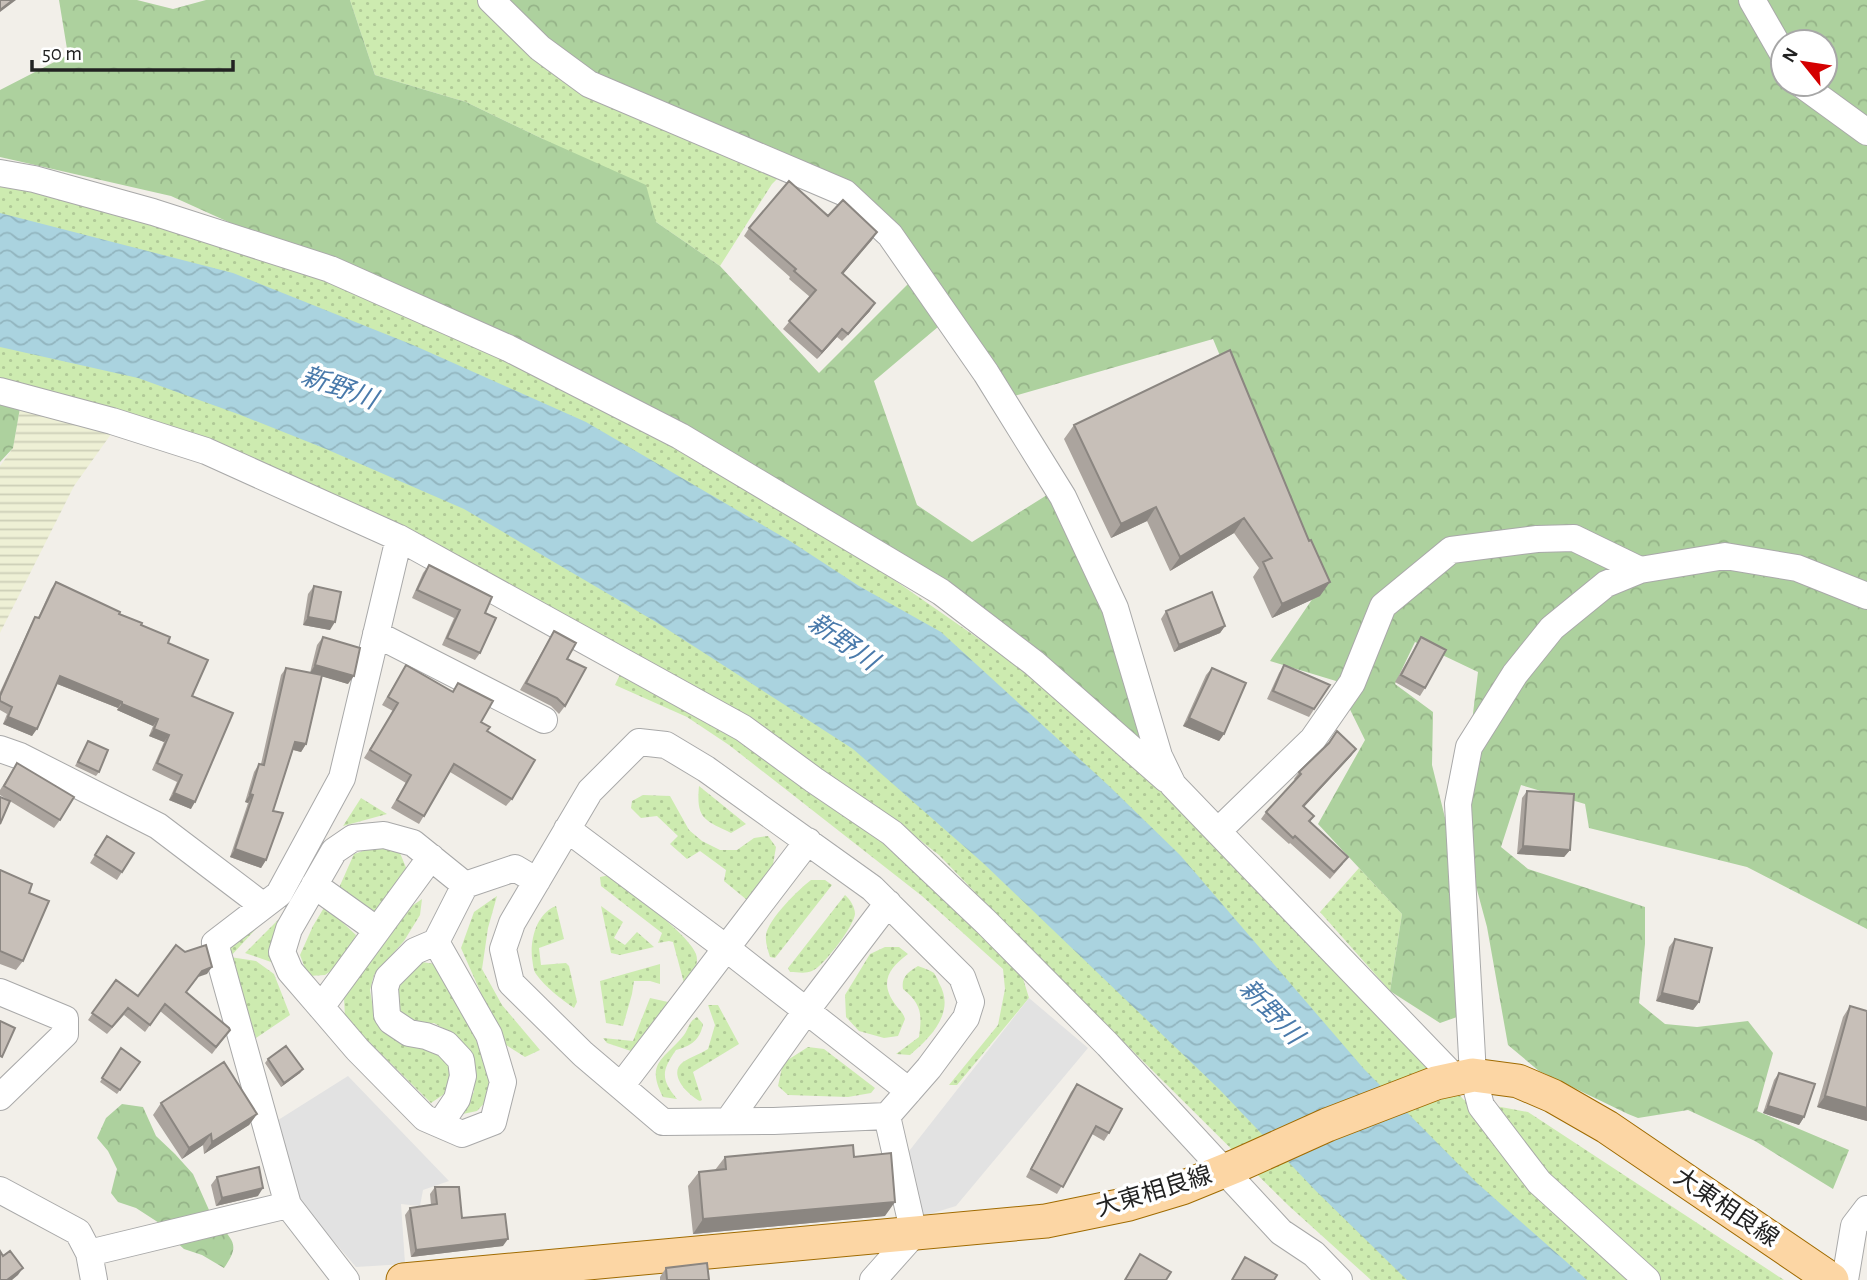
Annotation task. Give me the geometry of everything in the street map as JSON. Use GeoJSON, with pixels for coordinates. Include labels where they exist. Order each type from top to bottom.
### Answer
{"type":"FeatureCollection","features":[{"type":"Feature","properties":{"kind":"main road","name":"大東相良線"},"geometry":{"type":"LineString","coordinates":[[403,1280],[1046,1221],[1129,1204],[1182,1188],[1327,1125],[1455,1079],[1518,1081],[1553,1096],[1606,1128],[1832,1280]]}},
{"type":"Feature","properties":{"kind":"street"},"geometry":{"type":"LineString","coordinates":[[491,0],[540,48],[589,84],[845,193],[890,235],[986,373],[1063,497],[1115,608],[1159,756],[1173,785]]}},
{"type":"Feature","properties":{"kind":"street"},"geometry":{"type":"LineString","coordinates":[[1752,0],[1769,30]]}},
{"type":"Feature","properties":{"kind":"street"},"geometry":{"type":"LineString","coordinates":[[1820,98],[1867,132]]}},
{"type":"Feature","properties":{"kind":"street"},"geometry":{"type":"LineString","coordinates":[[0,173],[34,179],[153,212],[330,269],[508,348],[680,436],[941,592],[1034,663],[1173,785],[1481,1106],[1539,1182],[1647,1280]]}},
{"type":"Feature","properties":{"kind":"street"},"geometry":{"type":"LineString","coordinates":[[0,391],[112,421],[206,451],[399,538],[743,728],[892,832],[986,922],[1230,1169],[1281,1232],[1314,1254],[1339,1280]]}},
{"type":"Feature","properties":{"kind":"street"},"geometry":{"type":"LineString","coordinates":[[346,1280],[288,1205],[215,943],[279,894],[342,778],[399,538]]}},
{"type":"Feature","properties":{"kind":"street"},"geometry":{"type":"LineString","coordinates":[[1218,831],[1312,739],[1352,683],[1383,606],[1451,550],[1537,539],[1574,538],[1640,570]]}},
{"type":"Feature","properties":{"kind":"street"},"geometry":{"type":"LineString","coordinates":[[1455,1079],[1458,803],[1469,747],[1515,674],[1552,628],[1606,584],[1640,570],[1725,556],[1797,568],[1867,596]]}},
{"type":"Feature","properties":{"kind":"street"},"geometry":{"type":"LineString","coordinates":[[376,634],[544,720]]}},
{"type":"Feature","properties":{"kind":"street"},"geometry":{"type":"LineString","coordinates":[[639,742],[666,745],[706,769],[808,841],[888,903],[962,977],[971,1002],[966,1018],[929,1068],[887,1116],[663,1122],[583,1054],[512,983],[503,949],[512,923],[590,791],[639,742]]}},
{"type":"Feature","properties":{"kind":"street"},"geometry":{"type":"LineString","coordinates":[[0,749],[20,756],[158,826],[262,905]]}},
{"type":"Feature","properties":{"kind":"street"},"geometry":{"type":"LineString","coordinates":[[568,829],[909,1091]]}},
{"type":"Feature","properties":{"kind":"street"},"geometry":{"type":"LineString","coordinates":[[436,942],[489,1035],[503,1082],[494,1122],[462,1133],[425,1118],[357,1049],[290,971],[282,952],[289,929],[334,850],[353,838],[384,835],[413,843],[465,885]]}},
{"type":"Feature","properties":{"kind":"street"},"geometry":{"type":"LineString","coordinates":[[621,1086],[808,841]]}},
{"type":"Feature","properties":{"kind":"street"},"geometry":{"type":"LineString","coordinates":[[321,1007],[431,857]]}},
{"type":"Feature","properties":{"kind":"street"},"geometry":{"type":"LineString","coordinates":[[440,1124],[457,1098],[463,1076],[461,1060],[446,1044],[409,1033],[391,1021],[387,1015],[385,988],[388,978],[415,951],[436,942],[465,885],[515,868],[537,881]]}},
{"type":"Feature","properties":{"kind":"street"},"geometry":{"type":"LineString","coordinates":[[314,885],[377,930]]}},
{"type":"Feature","properties":{"kind":"street"},"geometry":{"type":"LineString","coordinates":[[728,1121],[806,1011],[888,903]]}},
{"type":"Feature","properties":{"kind":"street"},"geometry":{"type":"LineString","coordinates":[[0,992],[65,1019],[65,1034],[0,1097]]}},
{"type":"Feature","properties":{"kind":"street"},"geometry":{"type":"LineString","coordinates":[[873,1280],[914,1234],[887,1116]]}},
{"type":"Feature","properties":{"kind":"street"},"geometry":{"type":"LineString","coordinates":[[0,1190],[78,1232],[89,1253],[94,1280]]}},
{"type":"Feature","properties":{"kind":"street"},"geometry":{"type":"LineString","coordinates":[[89,1253],[288,1205]]}},
{"type":"Feature","properties":{"kind":"street"},"geometry":{"type":"LineString","coordinates":[[1845,1280],[1854,1226],[1867,1209]]}},
{"type":"Feature","properties":{"kind":"green space"},"geometry":{"type":"Polygon","coordinates":[[[59,0],[137,0],[173,9],[206,0],[350,0],[375,75],[466,102],[646,185],[656,222],[720,266],[819,373],[915,277],[846,194],[589,84],[496,0],[1867,0],[1867,929],[1747,867],[1589,828],[1585,804],[1521,785],[1501,847],[1528,869],[1645,907],[1645,944],[1639,1003],[1665,1024],[1697,1027],[1748,1021],[1773,1053],[1757,1111],[1849,1150],[1833,1189],[1755,1141],[1688,1110],[1638,1118],[1628,1114],[1539,1071],[1508,1045],[1487,927],[1473,875],[1469,747],[1478,672],[1415,642],[1395,684],[1433,712],[1432,765],[1450,838],[1457,1017],[1440,1023],[1390,991],[1402,914],[1318,824],[1365,740],[1336,681],[1270,661],[1326,579],[1276,490],[1213,339],[1014,396],[945,321],[874,381],[917,505],[972,542],[1047,495],[1105,598],[1143,749],[956,603],[754,480],[431,314],[171,196],[0,157],[0,90],[68,55],[59,0]]]}},
{"type":"Feature","properties":{"kind":"green space"},"geometry":{"type":"Polygon","coordinates":[[[350,0],[487,0],[787,169],[772,184],[720,266],[543,139],[466,102],[375,75],[350,0]]]}},
{"type":"Feature","properties":{"kind":"green space"},"geometry":{"type":"Polygon","coordinates":[[[0,174],[321,266],[723,461],[1031,675],[1231,852],[1464,1100],[1528,1112],[1784,1280],[1371,1280],[1289,1206],[939,855],[871,802],[635,666],[206,451],[0,388],[0,174]]]}},
{"type":"Feature","properties":{"kind":"green space"},"geometry":{"type":"Polygon","coordinates":[[[0,404],[20,408],[13,448],[0,462],[0,404]]]}},
{"type":"Feature","properties":{"kind":"green space"},"geometry":{"type":"Polygon","coordinates":[[[20,408],[114,430],[74,486],[0,633],[0,466],[13,448],[20,408]]]}},
{"type":"Feature","properties":{"kind":"green space"},"geometry":{"type":"Polygon","coordinates":[[[623,668],[684,699],[884,839],[1017,959],[1029,998],[957,1085],[949,1085],[998,1025],[1005,989],[1003,969],[922,896],[729,745],[687,717],[615,685],[623,668]]]}},
{"type":"Feature","properties":{"kind":"green space"},"geometry":{"type":"Polygon","coordinates":[[[699,786],[746,824],[731,833],[708,821],[699,805],[699,786]]]}},
{"type":"Feature","properties":{"kind":"green space"},"geometry":{"type":"Polygon","coordinates":[[[352,787],[301,880],[230,957],[256,961],[274,974],[290,1015],[256,1038],[222,937],[279,894],[352,787]]]}},
{"type":"Feature","properties":{"kind":"green space"},"geometry":{"type":"Polygon","coordinates":[[[643,795],[670,796],[689,830],[702,841],[720,850],[737,850],[754,838],[768,836],[776,847],[771,876],[747,900],[724,881],[726,870],[700,851],[687,859],[670,844],[678,836],[657,816],[641,818],[631,808],[632,801],[643,795]]]}},
{"type":"Feature","properties":{"kind":"green space"},"geometry":{"type":"Polygon","coordinates":[[[361,798],[387,814],[343,826],[361,798]]]}},
{"type":"Feature","properties":{"kind":"green space"},"geometry":{"type":"Polygon","coordinates":[[[372,848],[384,848],[400,853],[407,870],[378,913],[338,890],[354,854],[372,848]]]}},
{"type":"Feature","properties":{"kind":"green space"},"geometry":{"type":"Polygon","coordinates":[[[1359,868],[1402,914],[1390,991],[1320,912],[1359,868]]]}},
{"type":"Feature","properties":{"kind":"green space"},"geometry":{"type":"Polygon","coordinates":[[[610,875],[671,924],[691,946],[697,962],[684,983],[673,942],[658,943],[662,933],[601,886],[600,877],[610,875]]]}},
{"type":"Feature","properties":{"kind":"green space"},"geometry":{"type":"Polygon","coordinates":[[[811,880],[825,880],[832,885],[775,958],[770,957],[766,940],[768,928],[785,905],[811,880]]]}},
{"type":"Feature","properties":{"kind":"green space"},"geometry":{"type":"Polygon","coordinates":[[[845,895],[852,903],[855,914],[844,936],[817,968],[807,972],[790,972],[788,968],[845,895]]]}},
{"type":"Feature","properties":{"kind":"green space"},"geometry":{"type":"Polygon","coordinates":[[[497,896],[488,928],[482,969],[502,1005],[540,1050],[525,1057],[503,1043],[461,948],[474,912],[497,896]]]}},
{"type":"Feature","properties":{"kind":"green space"},"geometry":{"type":"Polygon","coordinates":[[[422,899],[420,915],[404,941],[374,975],[370,990],[374,1014],[388,1033],[447,1057],[451,1073],[450,1090],[431,1103],[345,1018],[344,998],[412,906],[422,899]]]}},
{"type":"Feature","properties":{"kind":"green space"},"geometry":{"type":"Polygon","coordinates":[[[325,906],[356,935],[341,964],[325,975],[308,976],[300,955],[325,906]]]}},
{"type":"Feature","properties":{"kind":"green space"},"geometry":{"type":"Polygon","coordinates":[[[556,906],[564,939],[539,948],[541,965],[566,963],[569,966],[577,1002],[574,1008],[544,984],[533,966],[532,943],[536,928],[544,914],[556,906]]]}},
{"type":"Feature","properties":{"kind":"green space"},"geometry":{"type":"Polygon","coordinates":[[[601,906],[623,922],[614,938],[625,945],[637,932],[654,947],[620,955],[611,953],[601,906]]]}},
{"type":"Feature","properties":{"kind":"green space"},"geometry":{"type":"Polygon","coordinates":[[[279,919],[271,962],[245,953],[279,919]]]}},
{"type":"Feature","properties":{"kind":"green space"},"geometry":{"type":"Polygon","coordinates":[[[885,947],[899,947],[908,954],[891,970],[887,982],[890,996],[905,1019],[898,1036],[884,1038],[859,1031],[846,1017],[845,995],[870,954],[885,947]]]}},
{"type":"Feature","properties":{"kind":"green space"},"geometry":{"type":"Polygon","coordinates":[[[422,962],[441,965],[492,1074],[488,1099],[477,1111],[458,1115],[474,1092],[473,1064],[453,1034],[434,1023],[414,1026],[395,1009],[397,983],[422,962]]]}},
{"type":"Feature","properties":{"kind":"green space"},"geometry":{"type":"Polygon","coordinates":[[[660,964],[660,984],[634,981],[623,1026],[606,1023],[600,981],[660,964]]]}},
{"type":"Feature","properties":{"kind":"green space"},"geometry":{"type":"Polygon","coordinates":[[[918,966],[934,973],[943,994],[943,1014],[933,1032],[910,1055],[896,1054],[919,1037],[919,1010],[903,989],[906,975],[918,966]]]}},
{"type":"Feature","properties":{"kind":"green space"},"geometry":{"type":"Polygon","coordinates":[[[650,998],[668,1002],[668,1008],[640,1044],[631,1051],[607,1043],[603,1038],[633,1041],[650,998]]]}},
{"type":"Feature","properties":{"kind":"green space"},"geometry":{"type":"Polygon","coordinates":[[[708,1005],[718,1005],[739,1044],[693,1072],[702,1100],[700,1101],[681,1084],[677,1072],[683,1062],[708,1049],[715,1025],[708,1005]]]}},
{"type":"Feature","properties":{"kind":"green space"},"geometry":{"type":"Polygon","coordinates":[[[697,1017],[703,1024],[700,1034],[690,1044],[676,1050],[666,1069],[668,1086],[677,1099],[663,1097],[656,1069],[697,1017]]]}},
{"type":"Feature","properties":{"kind":"green space"},"geometry":{"type":"Polygon","coordinates":[[[808,1047],[824,1049],[875,1088],[871,1093],[848,1097],[788,1095],[778,1086],[783,1063],[808,1047]]]}},
{"type":"Feature","properties":{"kind":"green space"},"geometry":{"type":"Polygon","coordinates":[[[122,1104],[143,1107],[156,1136],[193,1174],[209,1210],[170,1230],[136,1208],[118,1202],[111,1193],[117,1169],[108,1151],[97,1138],[106,1118],[122,1104]]]}},
{"type":"Feature","properties":{"kind":"green space"},"geometry":{"type":"Polygon","coordinates":[[[219,1224],[233,1245],[232,1255],[224,1268],[202,1255],[184,1249],[174,1240],[219,1224]]]}},
{"type":"Feature","properties":{"kind":"shaded area"},"geometry":{"type":"Polygon","coordinates":[[[1029,998],[1088,1048],[956,1206],[920,1217],[906,1155],[1029,998]]]}},
{"type":"Feature","properties":{"kind":"shaded area"},"geometry":{"type":"Polygon","coordinates":[[[348,1076],[449,1181],[423,1190],[420,1206],[401,1204],[405,1264],[356,1267],[300,1202],[275,1122],[348,1076]]]}},
{"type":"Feature","properties":{"kind":"water","name":"新野川"},"geometry":{"type":"Polygon","coordinates":[[[0,213],[233,273],[413,345],[586,422],[790,541],[859,586],[941,632],[1180,855],[1364,1069],[1477,1183],[1587,1280],[1407,1280],[1316,1191],[1219,1089],[983,863],[853,749],[656,622],[464,509],[326,449],[138,378],[0,347],[0,213]]]}},
{"type":"Feature","properties":{"kind":"building"},"geometry":{"type":"Polygon","coordinates":[[[0,0],[13,0],[0,10],[0,0]]]}},
{"type":"Feature","properties":{"kind":"building"},"geometry":{"type":"Polygon","coordinates":[[[789,181],[828,216],[843,200],[877,232],[842,273],[875,303],[848,334],[842,329],[822,352],[789,321],[816,290],[749,228],[789,181]]]}},
{"type":"Feature","properties":{"kind":"building"},"geometry":{"type":"Polygon","coordinates":[[[1230,350],[1309,541],[1311,540],[1330,582],[1282,604],[1263,562],[1272,558],[1244,518],[1180,557],[1156,507],[1121,524],[1074,425],[1230,350]]]}},
{"type":"Feature","properties":{"kind":"building"},"geometry":{"type":"Polygon","coordinates":[[[429,565],[492,597],[485,613],[496,618],[480,653],[447,638],[460,610],[417,590],[429,565]]]}},
{"type":"Feature","properties":{"kind":"building"},"geometry":{"type":"Polygon","coordinates":[[[56,582],[170,637],[168,643],[208,660],[192,696],[233,713],[195,802],[174,793],[182,775],[157,763],[169,735],[154,729],[158,719],[122,702],[60,676],[37,729],[8,717],[12,707],[0,701],[0,696],[35,617],[39,618],[56,582]]]}},
{"type":"Feature","properties":{"kind":"building"},"geometry":{"type":"Polygon","coordinates":[[[314,586],[341,592],[335,622],[308,617],[314,586]]]}},
{"type":"Feature","properties":{"kind":"building"},"geometry":{"type":"Polygon","coordinates":[[[1212,592],[1225,626],[1179,645],[1166,611],[1212,592]]]}},
{"type":"Feature","properties":{"kind":"building"},"geometry":{"type":"Polygon","coordinates":[[[554,631],[576,643],[567,659],[586,668],[565,706],[557,698],[526,683],[554,631]]]}},
{"type":"Feature","properties":{"kind":"building"},"geometry":{"type":"Polygon","coordinates":[[[323,637],[360,648],[354,676],[315,665],[323,637]]]}},
{"type":"Feature","properties":{"kind":"building"},"geometry":{"type":"Polygon","coordinates":[[[1421,637],[1446,650],[1425,688],[1401,675],[1421,637]]]}},
{"type":"Feature","properties":{"kind":"building"},"geometry":{"type":"Polygon","coordinates":[[[406,665],[453,692],[458,683],[493,701],[481,722],[490,727],[487,731],[535,760],[512,799],[454,764],[424,816],[397,800],[411,775],[370,750],[398,703],[388,697],[406,665]]]}},
{"type":"Feature","properties":{"kind":"building"},"geometry":{"type":"Polygon","coordinates":[[[1284,665],[1330,685],[1314,709],[1273,691],[1284,665]]]}},
{"type":"Feature","properties":{"kind":"building"},"geometry":{"type":"Polygon","coordinates":[[[286,668],[322,675],[306,744],[295,742],[273,811],[283,813],[266,860],[235,849],[253,795],[250,794],[259,764],[264,765],[286,668]]]}},
{"type":"Feature","properties":{"kind":"building"},"geometry":{"type":"Polygon","coordinates":[[[1212,668],[1246,683],[1224,734],[1189,718],[1212,668]]]}},
{"type":"Feature","properties":{"kind":"building"},"geometry":{"type":"Polygon","coordinates":[[[1337,731],[1356,749],[1303,806],[1314,816],[1309,821],[1348,857],[1334,872],[1266,812],[1337,731]]]}},
{"type":"Feature","properties":{"kind":"building"},"geometry":{"type":"Polygon","coordinates":[[[88,741],[108,750],[99,772],[78,762],[88,741]]]}},
{"type":"Feature","properties":{"kind":"building"},"geometry":{"type":"Polygon","coordinates":[[[17,763],[74,797],[60,820],[4,786],[17,763]]]}},
{"type":"Feature","properties":{"kind":"building"},"geometry":{"type":"Polygon","coordinates":[[[1527,791],[1574,794],[1570,850],[1523,846],[1527,791]]]}},
{"type":"Feature","properties":{"kind":"building"},"geometry":{"type":"Polygon","coordinates":[[[0,797],[10,801],[0,824],[0,797]]]}},
{"type":"Feature","properties":{"kind":"building"},"geometry":{"type":"Polygon","coordinates":[[[107,836],[134,853],[122,872],[95,855],[107,836]]]}},
{"type":"Feature","properties":{"kind":"building"},"geometry":{"type":"Polygon","coordinates":[[[0,870],[32,884],[29,893],[49,901],[23,961],[0,951],[0,870]]]}},
{"type":"Feature","properties":{"kind":"building"},"geometry":{"type":"Polygon","coordinates":[[[1675,939],[1712,948],[1699,1002],[1662,993],[1675,939]]]}},
{"type":"Feature","properties":{"kind":"building"},"geometry":{"type":"Polygon","coordinates":[[[176,945],[185,952],[206,945],[212,967],[202,971],[186,992],[229,1028],[216,1047],[165,1004],[150,1025],[128,1008],[112,1027],[92,1013],[116,980],[138,996],[176,945]]]}},
{"type":"Feature","properties":{"kind":"building"},"geometry":{"type":"Polygon","coordinates":[[[1850,1006],[1867,1011],[1867,1108],[1825,1096],[1850,1006]]]}},
{"type":"Feature","properties":{"kind":"building"},"geometry":{"type":"Polygon","coordinates":[[[0,1021],[15,1028],[2,1057],[0,1056],[0,1021]]]}},
{"type":"Feature","properties":{"kind":"building"},"geometry":{"type":"Polygon","coordinates":[[[286,1046],[303,1069],[284,1083],[268,1059],[286,1046]]]}},
{"type":"Feature","properties":{"kind":"building"},"geometry":{"type":"Polygon","coordinates":[[[121,1048],[140,1062],[120,1090],[102,1078],[121,1048]]]}},
{"type":"Feature","properties":{"kind":"building"},"geometry":{"type":"Polygon","coordinates":[[[224,1062],[257,1114],[212,1142],[211,1134],[189,1148],[161,1103],[224,1062]]]}},
{"type":"Feature","properties":{"kind":"building"},"geometry":{"type":"Polygon","coordinates":[[[1779,1073],[1815,1084],[1804,1117],[1768,1106],[1779,1073]]]}},
{"type":"Feature","properties":{"kind":"building"},"geometry":{"type":"Polygon","coordinates":[[[1077,1084],[1122,1109],[1109,1133],[1096,1126],[1063,1187],[1031,1169],[1077,1084]]]}},
{"type":"Feature","properties":{"kind":"building"},"geometry":{"type":"Polygon","coordinates":[[[853,1145],[854,1157],[891,1153],[895,1202],[703,1219],[699,1172],[726,1169],[725,1157],[853,1145]]]}},
{"type":"Feature","properties":{"kind":"building"},"geometry":{"type":"Polygon","coordinates":[[[259,1167],[263,1188],[222,1198],[217,1177],[259,1167]]]}},
{"type":"Feature","properties":{"kind":"building"},"geometry":{"type":"Polygon","coordinates":[[[435,1187],[459,1187],[462,1218],[505,1214],[508,1239],[416,1250],[410,1208],[437,1204],[435,1187]]]}},
{"type":"Feature","properties":{"kind":"building"},"geometry":{"type":"Polygon","coordinates":[[[0,1251],[3,1256],[10,1251],[23,1268],[7,1280],[0,1280],[0,1251]]]}},
{"type":"Feature","properties":{"kind":"building"},"geometry":{"type":"Polygon","coordinates":[[[1140,1254],[1171,1272],[1166,1280],[1125,1280],[1140,1254]]]}},
{"type":"Feature","properties":{"kind":"building"},"geometry":{"type":"Polygon","coordinates":[[[1245,1257],[1277,1275],[1274,1280],[1232,1280],[1245,1257]]]}},
{"type":"Feature","properties":{"kind":"building"},"geometry":{"type":"Polygon","coordinates":[[[707,1263],[709,1280],[667,1280],[666,1268],[707,1263]]]}}]}
